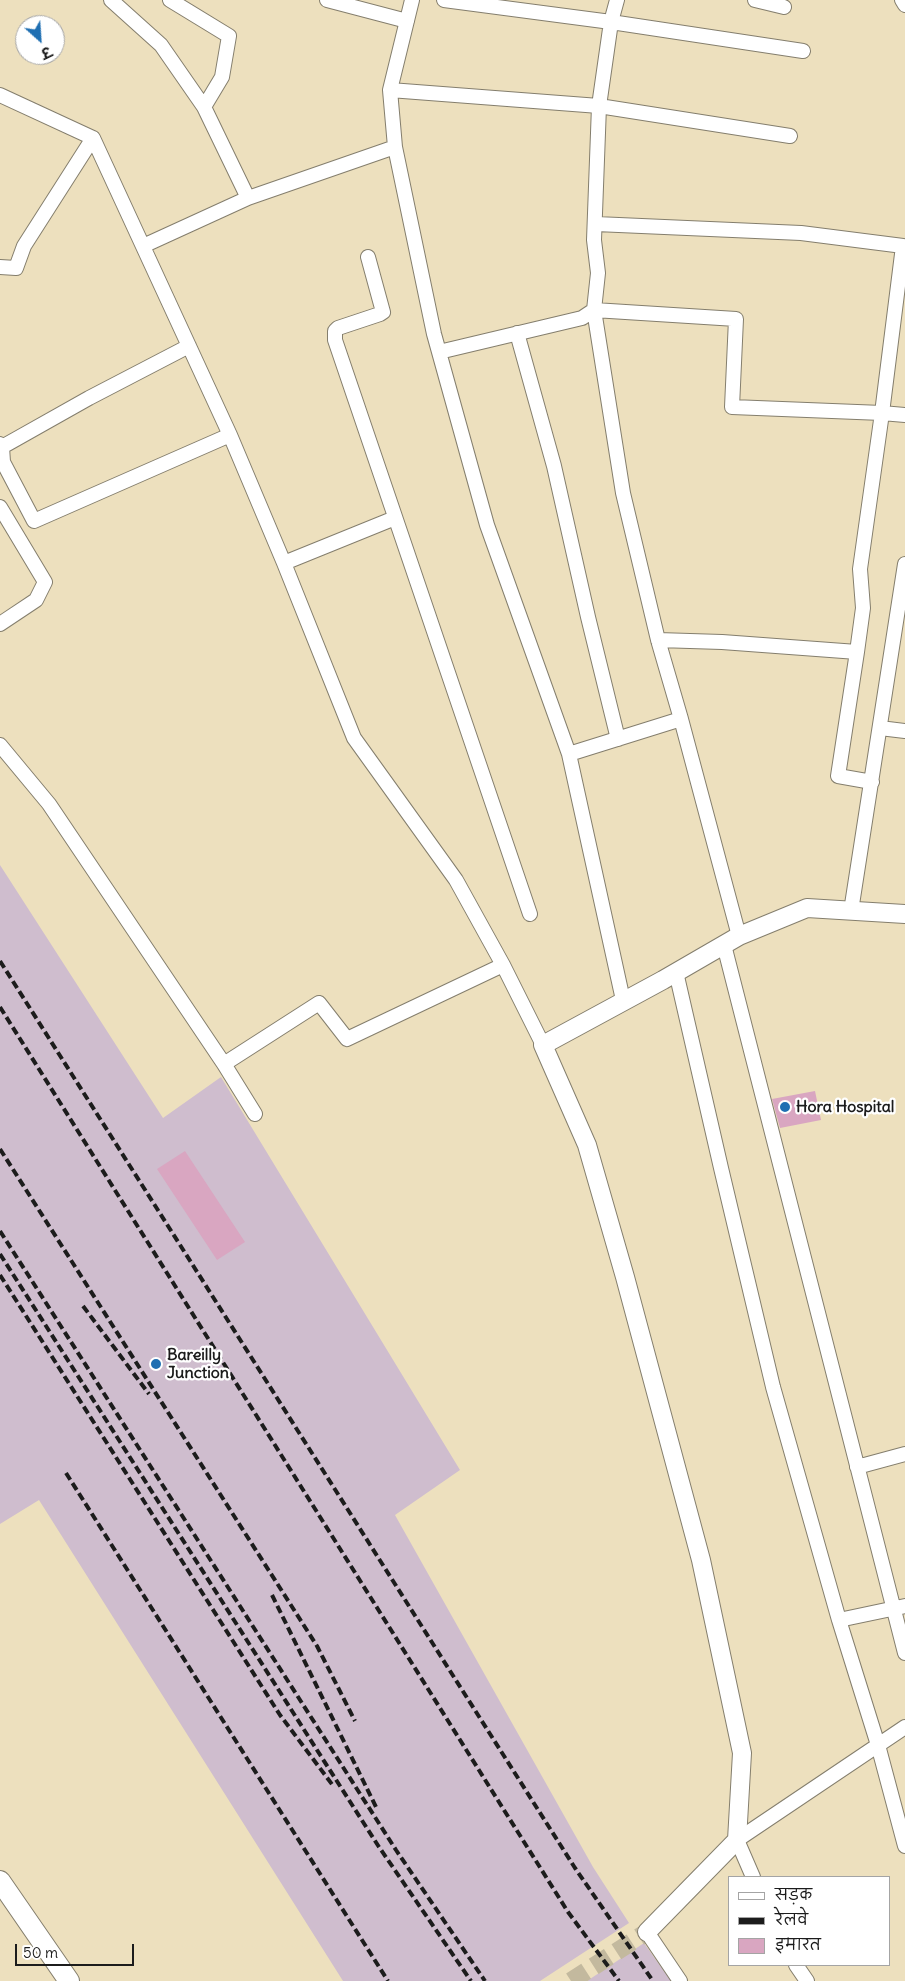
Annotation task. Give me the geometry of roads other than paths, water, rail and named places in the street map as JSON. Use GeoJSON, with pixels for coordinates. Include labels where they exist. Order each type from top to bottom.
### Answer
{"type":"FeatureCollection","features":[{"type":"Feature","properties":{"kind":"main road"},"geometry":{"type":"LineString","coordinates":[[0,1881],[69,1981]]}},
{"type":"Feature","properties":{"kind":"street"},"geometry":{"type":"LineString","coordinates":[[170,0],[229,36],[222,77],[204,107]]}},
{"type":"Feature","properties":{"kind":"street"},"geometry":{"type":"LineString","coordinates":[[327,0],[407,21]]}},
{"type":"Feature","properties":{"kind":"street"},"geometry":{"type":"LineString","coordinates":[[412,0],[390,90],[394,147],[439,352],[487,524],[569,754],[623,1000]]}},
{"type":"Feature","properties":{"kind":"street"},"geometry":{"type":"LineString","coordinates":[[444,0],[611,22],[803,51]]}},
{"type":"Feature","properties":{"kind":"street"},"geometry":{"type":"LineString","coordinates":[[617,0],[611,22],[599,106],[594,240],[598,272],[594,310],[623,492],[658,640],[681,719],[858,1467],[899,1607],[905,1653]]}},
{"type":"Feature","properties":{"kind":"street"},"geometry":{"type":"LineString","coordinates":[[756,0],[784,7]]}},
{"type":"Feature","properties":{"kind":"street"},"geometry":{"type":"LineString","coordinates":[[902,0],[905,5]]}},
{"type":"Feature","properties":{"kind":"street"},"geometry":{"type":"LineString","coordinates":[[115,1],[161,46],[204,107],[248,198]]}},
{"type":"Feature","properties":{"kind":"street"},"geometry":{"type":"LineString","coordinates":[[390,90],[599,106],[790,136]]}},
{"type":"Feature","properties":{"kind":"street"},"geometry":{"type":"LineString","coordinates":[[0,95],[93,138],[230,435],[354,738],[456,880],[503,965],[543,1044],[587,1145],[625,1277],[701,1560],[742,1753],[737,1840],[753,1876]]}},
{"type":"Feature","properties":{"kind":"street"},"geometry":{"type":"LineString","coordinates":[[0,267],[16,268],[24,246],[93,138]]}},
{"type":"Feature","properties":{"kind":"street"},"geometry":{"type":"LineString","coordinates":[[143,246],[248,198],[394,147]]}},
{"type":"Feature","properties":{"kind":"street"},"geometry":{"type":"LineString","coordinates":[[596,224],[801,233],[903,245],[860,569],[863,608],[838,776],[872,782]]}},
{"type":"Feature","properties":{"kind":"street"},"geometry":{"type":"LineString","coordinates":[[368,257],[383,312],[342,326],[335,331],[334,336],[530,914]]}},
{"type":"Feature","properties":{"kind":"street"},"geometry":{"type":"LineString","coordinates":[[439,352],[582,318],[594,310],[736,319],[732,408],[905,415]]}},
{"type":"Feature","properties":{"kind":"street"},"geometry":{"type":"LineString","coordinates":[[517,334],[554,466],[618,739]]}},
{"type":"Feature","properties":{"kind":"street"},"geometry":{"type":"LineString","coordinates":[[34,521],[3,462],[1,446],[189,346]]}},
{"type":"Feature","properties":{"kind":"street"},"geometry":{"type":"LineString","coordinates":[[17,535],[34,521],[230,435]]}},
{"type":"Feature","properties":{"kind":"street"},"geometry":{"type":"LineString","coordinates":[[0,507],[46,582],[36,600],[0,624]]}},
{"type":"Feature","properties":{"kind":"street"},"geometry":{"type":"LineString","coordinates":[[284,563],[395,518]]}},
{"type":"Feature","properties":{"kind":"street"},"geometry":{"type":"LineString","coordinates":[[851,910],[905,564]]}},
{"type":"Feature","properties":{"kind":"street"},"geometry":{"type":"LineString","coordinates":[[658,640],[722,642],[857,652]]}},
{"type":"Feature","properties":{"kind":"street"},"geometry":{"type":"LineString","coordinates":[[569,754],[681,719]]}},
{"type":"Feature","properties":{"kind":"street"},"geometry":{"type":"LineString","coordinates":[[880,728],[905,732]]}},
{"type":"Feature","properties":{"kind":"street"},"geometry":{"type":"LineString","coordinates":[[0,745],[49,804],[224,1064],[254,1114]]}},
{"type":"Feature","properties":{"kind":"street"},"geometry":{"type":"LineString","coordinates":[[543,1044],[732,940],[807,908],[905,914]]}},
{"type":"Feature","properties":{"kind":"street"},"geometry":{"type":"LineString","coordinates":[[224,1064],[319,1003],[347,1039],[503,965]]}},
{"type":"Feature","properties":{"kind":"street"},"geometry":{"type":"LineString","coordinates":[[676,972],[720,1168],[773,1387],[878,1745],[905,1846]]}},
{"type":"Feature","properties":{"kind":"street"},"geometry":{"type":"LineString","coordinates":[[858,1467],[905,1454]]}},
{"type":"Feature","properties":{"kind":"street"},"geometry":{"type":"LineString","coordinates":[[840,1620],[899,1607]]}},
{"type":"Feature","properties":{"kind":"street"},"geometry":{"type":"LineString","coordinates":[[680,1981],[647,1932],[737,1840],[905,1727]]}},
{"type":"Feature","properties":{"kind":"street"},"geometry":{"type":"LineString","coordinates":[[797,1966],[807,1981]]}},
{"type":"Feature","properties":{"kind":"tunnel"},"geometry":{"type":"LineString","coordinates":[[571,1981],[647,1932]]}},
{"type":"Feature","properties":{"kind":"railway"},"geometry":{"type":"LineString","coordinates":[[0,961],[575,1868],[653,1981]]}},
{"type":"Feature","properties":{"kind":"railway"},"geometry":{"type":"LineString","coordinates":[[0,1007],[568,1912],[619,1981]]}},
{"type":"Feature","properties":{"kind":"railway"},"geometry":{"type":"LineString","coordinates":[[0,1149],[317,1646],[355,1721]]}},
{"type":"Feature","properties":{"kind":"railway"},"geometry":{"type":"LineString","coordinates":[[0,1231],[396,1850],[485,1981]]}},
{"type":"Feature","properties":{"kind":"railway"},"geometry":{"type":"LineString","coordinates":[[0,1254],[379,1847],[471,1981]]}},
{"type":"Feature","properties":{"kind":"railway"},"geometry":{"type":"LineString","coordinates":[[0,1275],[280,1715],[334,1787]]}},
{"type":"Feature","properties":{"kind":"railway"},"geometry":{"type":"LineString","coordinates":[[83,1306],[149,1394]]}},
{"type":"Feature","properties":{"kind":"railway"},"geometry":{"type":"LineString","coordinates":[[66,1473],[388,1981]]}},
{"type":"Feature","properties":{"kind":"railway"},"geometry":{"type":"LineString","coordinates":[[272,1595],[377,1809]]}},
{"type":"Feature","properties":{"kind":"place","name":"Hora Hospital"},"geometry":{"type":"Point","coordinates":[785,1107]}},
{"type":"Feature","properties":{"kind":"place","name":"Bareilly Junction"},"geometry":{"type":"Point","coordinates":[156,1364]}}]}
